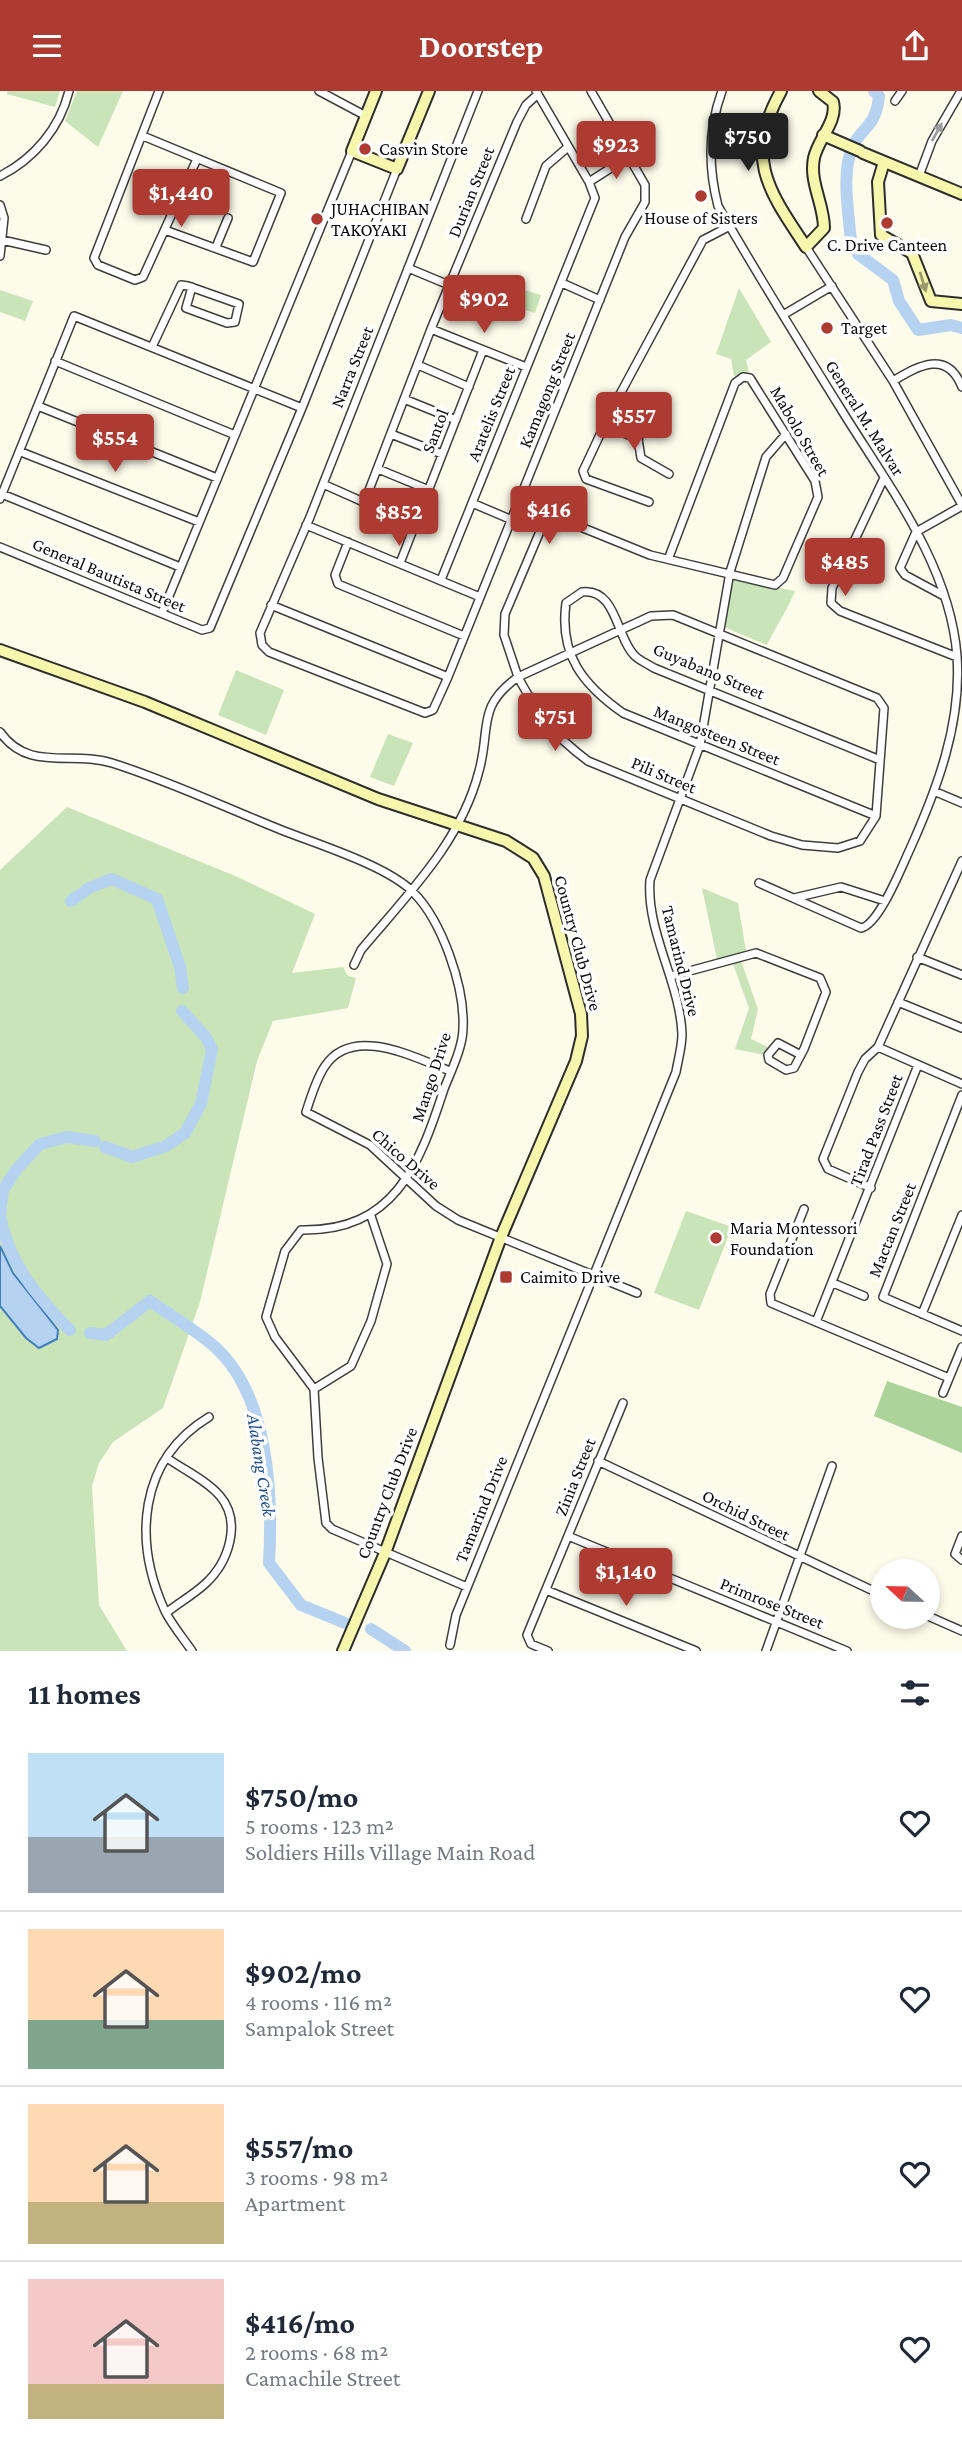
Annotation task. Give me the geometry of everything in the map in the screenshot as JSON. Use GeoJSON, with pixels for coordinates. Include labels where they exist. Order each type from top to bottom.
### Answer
{"type":"FeatureCollection","features":[{"type":"Feature","properties":{"kind":"street"},"geometry":{"type":"LineString","coordinates":[[0,176],[31,154],[50,134],[61,116],[69,91]]}},
{"type":"Feature","properties":{"kind":"street"},"geometry":{"type":"LineString","coordinates":[[159,91],[94,258],[97,265],[139,280],[197,159]]}},
{"type":"Feature","properties":{"kind":"street"},"geometry":{"type":"LineString","coordinates":[[319,91],[366,116]]}},
{"type":"Feature","properties":{"kind":"street"},"geometry":{"type":"LineString","coordinates":[[162,613],[376,91]]}},
{"type":"Feature","properties":{"kind":"street"},"geometry":{"type":"LineString","coordinates":[[180,567],[1,497],[74,316],[302,408],[429,91]]}},
{"type":"Feature","properties":{"kind":"street","name":"Narra Street"},"geometry":{"type":"LineString","coordinates":[[429,713],[269,652],[262,645],[260,633],[323,484],[478,91]]}},
{"type":"Feature","properties":{"kind":"street"},"geometry":{"type":"LineString","coordinates":[[537,93],[589,182],[628,157],[591,91]]}},
{"type":"Feature","properties":{"kind":"street","name":"General M. Malvar"},"geometry":{"type":"LineString","coordinates":[[722,91],[715,111],[710,144],[712,180],[718,206],[916,532],[954,626],[957,657],[954,720],[936,792],[885,901],[864,928],[794,898]]}},
{"type":"Feature","properties":{"kind":"street"},"geometry":{"type":"LineString","coordinates":[[781,91],[764,128],[761,152],[764,174],[771,194],[893,381],[962,506],[916,532],[900,568],[905,575],[944,596]]}},
{"type":"Feature","properties":{"kind":"street"},"geometry":{"type":"LineString","coordinates":[[806,247],[824,228],[812,168],[835,106],[830,98],[819,91]]}},
{"type":"Feature","properties":{"kind":"street"},"geometry":{"type":"LineString","coordinates":[[895,101],[902,91]]}},
{"type":"Feature","properties":{"kind":"street"},"geometry":{"type":"LineString","coordinates":[[919,176],[932,141],[961,91]]}},
{"type":"Feature","properties":{"kind":"street","name":"Durian Street"},"geometry":{"type":"LineString","coordinates":[[364,503],[431,329],[517,122],[526,105],[537,93]]}},
{"type":"Feature","properties":{"kind":"street"},"geometry":{"type":"LineString","coordinates":[[823,135],[962,194]]}},
{"type":"Feature","properties":{"kind":"street"},"geometry":{"type":"LineString","coordinates":[[143,136],[281,193],[253,262],[165,230]]}},
{"type":"Feature","properties":{"kind":"street"},"geometry":{"type":"LineString","coordinates":[[526,219],[546,166],[568,146]]}},
{"type":"Feature","properties":{"kind":"street"},"geometry":{"type":"LineString","coordinates":[[352,151],[397,169]]}},
{"type":"Feature","properties":{"kind":"street","name":"Kamagong Street"},"geometry":{"type":"LineString","coordinates":[[429,713],[448,677],[481,597],[625,237],[647,196],[645,185],[628,157]]}},
{"type":"Feature","properties":{"kind":"street"},"geometry":{"type":"LineString","coordinates":[[884,162],[878,182],[881,235],[912,253],[931,301],[962,304]]}},
{"type":"Feature","properties":{"kind":"street","name":"Aratelis Street"},"geometry":{"type":"LineString","coordinates":[[441,580],[594,203],[595,193],[589,182]]}},
{"type":"Feature","properties":{"kind":"street"},"geometry":{"type":"LineString","coordinates":[[0,205],[4,218],[0,256]]}},
{"type":"Feature","properties":{"kind":"street"},"geometry":{"type":"LineString","coordinates":[[216,247],[228,218]]}},
{"type":"Feature","properties":{"kind":"street"},"geometry":{"type":"LineString","coordinates":[[649,502],[583,475],[604,425],[704,240],[730,226]]}},
{"type":"Feature","properties":{"kind":"street"},"geometry":{"type":"LineString","coordinates":[[2,240],[46,250]]}},
{"type":"Feature","properties":{"kind":"street"},"geometry":{"type":"LineString","coordinates":[[408,268],[449,285]]}},
{"type":"Feature","properties":{"kind":"street"},"geometry":{"type":"LineString","coordinates":[[562,283],[600,300]]}},
{"type":"Feature","properties":{"kind":"street"},"geometry":{"type":"LineString","coordinates":[[152,347],[178,289],[183,285],[192,287],[239,304],[235,322],[227,323],[186,308],[192,287]]}},
{"type":"Feature","properties":{"kind":"street"},"geometry":{"type":"LineString","coordinates":[[783,315],[832,286]]}},
{"type":"Feature","properties":{"kind":"street"},"geometry":{"type":"LineString","coordinates":[[431,329],[526,367]]}},
{"type":"Feature","properties":{"kind":"street","name":"Santol"},"geometry":{"type":"LineString","coordinates":[[400,563],[483,350]]}},
{"type":"Feature","properties":{"kind":"street"},"geometry":{"type":"LineString","coordinates":[[55,361],[235,435]]}},
{"type":"Feature","properties":{"kind":"street"},"geometry":{"type":"LineString","coordinates":[[893,381],[922,364],[937,365],[951,370],[962,387]]}},
{"type":"Feature","properties":{"kind":"street"},"geometry":{"type":"LineString","coordinates":[[418,365],[469,387]]}},
{"type":"Feature","properties":{"kind":"street","name":"Mabolo Street"},"geometry":{"type":"LineString","coordinates":[[743,377],[750,378],[786,433],[814,481],[818,497],[783,578],[775,585],[669,557],[735,383],[743,377]]}},
{"type":"Feature","properties":{"kind":"street"},"geometry":{"type":"LineString","coordinates":[[404,399],[456,420]]}},
{"type":"Feature","properties":{"kind":"street"},"geometry":{"type":"LineString","coordinates":[[37,406],[217,478]]}},
{"type":"Feature","properties":{"kind":"street","name":"General Bautista Street"},"geometry":{"type":"LineString","coordinates":[[0,547],[206,631],[212,623],[302,408]]}},
{"type":"Feature","properties":{"kind":"street"},"geometry":{"type":"LineString","coordinates":[[645,423],[638,439],[641,459],[669,474]]}},
{"type":"Feature","properties":{"kind":"street"},"geometry":{"type":"LineString","coordinates":[[604,425],[638,439]]}},
{"type":"Feature","properties":{"kind":"street","name":"Tamarind Drive"},"geometry":{"type":"LineString","coordinates":[[450,1645],[456,1615],[467,1587],[676,1072],[682,1036],[671,976],[649,896],[655,863],[700,745],[730,572],[766,457],[786,433]]}},
{"type":"Feature","properties":{"kind":"street"},"geometry":{"type":"LineString","coordinates":[[391,434],[442,454]]}},
{"type":"Feature","properties":{"kind":"street"},"geometry":{"type":"LineString","coordinates":[[20,452],[199,522]]}},
{"type":"Feature","properties":{"kind":"street"},"geometry":{"type":"LineString","coordinates":[[378,469],[429,490]]}},
{"type":"Feature","properties":{"kind":"street"},"geometry":{"type":"LineString","coordinates":[[884,478],[832,588],[831,603],[840,611],[957,657]]}},
{"type":"Feature","properties":{"kind":"street"},"geometry":{"type":"LineString","coordinates":[[323,484],[415,525]]}},
{"type":"Feature","properties":{"kind":"street"},"geometry":{"type":"LineString","coordinates":[[472,503],[512,520]]}},
{"type":"Feature","properties":{"kind":"street","name":"Pili Street"},"geometry":{"type":"LineString","coordinates":[[669,557],[650,555],[561,519],[544,522],[505,614],[504,635],[518,677],[540,717],[566,744],[588,761],[771,836],[823,848],[838,848],[860,841],[876,817]]}},
{"type":"Feature","properties":{"kind":"street"},"geometry":{"type":"LineString","coordinates":[[306,525],[481,597]]}},
{"type":"Feature","properties":{"kind":"street"},"geometry":{"type":"LineString","coordinates":[[348,542],[335,575],[338,584],[464,636]]}},
{"type":"Feature","properties":{"kind":"street","name":"Guyabano Street"},"geometry":{"type":"LineString","coordinates":[[569,653],[563,629],[566,603],[582,592],[589,591],[605,600],[634,656],[654,668],[880,760]]}},
{"type":"Feature","properties":{"kind":"street"},"geometry":{"type":"LineString","coordinates":[[271,605],[448,677]]}},
{"type":"Feature","properties":{"kind":"street"},"geometry":{"type":"LineString","coordinates":[[354,965],[361,950],[454,837],[479,773],[493,699],[518,677],[651,616],[673,615],[719,631],[877,698],[884,708],[876,817]]}},
{"type":"Feature","properties":{"kind":"street","name":"Country Club Drive"},"geometry":{"type":"LineString","coordinates":[[0,650],[145,702],[378,799],[458,823],[506,841],[533,858],[544,876],[581,1014],[582,1037],[576,1061],[501,1237],[385,1553],[343,1651]]}},
{"type":"Feature","properties":{"kind":"street","name":"Mangosteen Street"},"geometry":{"type":"LineString","coordinates":[[569,653],[584,679],[600,697],[623,713],[876,817]]}},
{"type":"Feature","properties":{"kind":"street","name":"Mango Drive"},"geometry":{"type":"LineString","coordinates":[[0,732],[17,750],[39,759],[110,762],[345,855],[412,890],[427,909],[445,942],[455,976],[464,1030],[429,1133],[406,1180],[371,1216],[351,1226],[324,1231],[301,1230],[285,1251],[266,1317],[275,1337],[314,1389]]}},
{"type":"Feature","properties":{"kind":"street"},"geometry":{"type":"LineString","coordinates":[[936,792],[962,803]]}},
{"type":"Feature","properties":{"kind":"street"},"geometry":{"type":"LineString","coordinates":[[871,1188],[828,1169],[823,1159],[858,1072],[865,1059],[878,1047],[962,861]]}},
{"type":"Feature","properties":{"kind":"street"},"geometry":{"type":"LineString","coordinates":[[759,883],[794,898],[841,887],[885,901]]}},
{"type":"Feature","properties":{"kind":"street"},"geometry":{"type":"LineString","coordinates":[[671,976],[756,953],[820,978],[826,992],[801,1055],[794,1068],[789,1070],[769,1060],[768,1055],[778,1043],[801,1055]]}},
{"type":"Feature","properties":{"kind":"street"},"geometry":{"type":"LineString","coordinates":[[917,957],[962,975]]}},
{"type":"Feature","properties":{"kind":"street"},"geometry":{"type":"LineString","coordinates":[[898,1002],[962,1028]]}},
{"type":"Feature","properties":{"kind":"street","name":"Chico Drive"},"geometry":{"type":"LineString","coordinates":[[450,1071],[376,1045],[352,1047],[336,1055],[325,1066],[306,1112],[370,1145],[436,1206],[458,1220],[501,1237]]}},
{"type":"Feature","properties":{"kind":"street"},"geometry":{"type":"LineString","coordinates":[[878,1047],[962,1084]]}},
{"type":"Feature","properties":{"kind":"street","name":"Tirad Pass Street"},"geometry":{"type":"LineString","coordinates":[[816,1322],[918,1065]]}},
{"type":"Feature","properties":{"kind":"street","name":"Mactan Street"},"geometry":{"type":"LineString","coordinates":[[962,1095],[884,1293],[885,1300],[962,1331]]}},
{"type":"Feature","properties":{"kind":"street"},"geometry":{"type":"LineString","coordinates":[[804,1209],[769,1300],[949,1378]]}},
{"type":"Feature","properties":{"kind":"street"},"geometry":{"type":"LineString","coordinates":[[922,1314],[962,1215]]}},
{"type":"Feature","properties":{"kind":"street"},"geometry":{"type":"LineString","coordinates":[[371,1216],[387,1264],[371,1321],[351,1366],[314,1389],[317,1458],[326,1523],[332,1529],[467,1587]]}},
{"type":"Feature","properties":{"kind":"street"},"geometry":{"type":"LineString","coordinates":[[501,1237],[637,1293]]}},
{"type":"Feature","properties":{"kind":"street"},"geometry":{"type":"LineString","coordinates":[[833,1283],[864,1296]]}},
{"type":"Feature","properties":{"kind":"street"},"geometry":{"type":"LineString","coordinates":[[943,1393],[962,1347]]}},
{"type":"Feature","properties":{"kind":"street","name":"Zinia Street"},"geometry":{"type":"LineString","coordinates":[[548,1651],[528,1640],[529,1629],[623,1403]]}},
{"type":"Feature","properties":{"kind":"street"},"geometry":{"type":"LineString","coordinates":[[192,1651],[166,1613],[155,1585],[144,1524],[147,1501],[156,1473],[197,1425],[209,1417]]}},
{"type":"Feature","properties":{"kind":"street"},"geometry":{"type":"LineString","coordinates":[[166,1613],[207,1582],[220,1564],[232,1532],[231,1513],[220,1496],[167,1458]]}},
{"type":"Feature","properties":{"kind":"street","name":"Orchid Street"},"geometry":{"type":"LineString","coordinates":[[598,1461],[800,1559],[870,1590]]}},
{"type":"Feature","properties":{"kind":"street"},"geometry":{"type":"LineString","coordinates":[[766,1651],[800,1559],[810,1520],[832,1466]]}},
{"type":"Feature","properties":{"kind":"street","name":"Primrose Street"},"geometry":{"type":"LineString","coordinates":[[568,1536],[847,1651]]}},
{"type":"Feature","properties":{"kind":"street"},"geometry":{"type":"LineString","coordinates":[[962,1536],[956,1554],[962,1560]]}},
{"type":"Feature","properties":{"kind":"street"},"geometry":{"type":"LineString","coordinates":[[546,1590],[696,1651]]}},
{"type":"Feature","properties":{"kind":"street"},"geometry":{"type":"LineString","coordinates":[[940,1621],[962,1631]]}},
{"type":"Feature","properties":{"kind":"green space"},"geometry":{"type":"Polygon","coordinates":[[[7,91],[60,91],[55,107],[7,94],[7,91]]]}},
{"type":"Feature","properties":{"kind":"green space"},"geometry":{"type":"Polygon","coordinates":[[[77,91],[123,91],[98,147],[65,121],[77,91]]]}},
{"type":"Feature","properties":{"kind":"green space"},"geometry":{"type":"Polygon","coordinates":[[[508,285],[541,295],[535,313],[502,303],[508,285]]]}},
{"type":"Feature","properties":{"kind":"green space"},"geometry":{"type":"Polygon","coordinates":[[[739,288],[771,342],[746,360],[749,372],[734,376],[731,359],[716,354],[739,288]]]}},
{"type":"Feature","properties":{"kind":"green space"},"geometry":{"type":"Polygon","coordinates":[[[0,290],[33,301],[25,321],[0,312],[0,290]]]}},
{"type":"Feature","properties":{"kind":"green space"},"geometry":{"type":"Polygon","coordinates":[[[733,579],[795,591],[767,645],[724,627],[733,579]]]}},
{"type":"Feature","properties":{"kind":"green space"},"geometry":{"type":"Polygon","coordinates":[[[236,670],[284,690],[266,735],[218,715],[236,670]]]}},
{"type":"Feature","properties":{"kind":"green space"},"geometry":{"type":"Polygon","coordinates":[[[388,734],[413,743],[394,786],[370,777],[388,734]]]}},
{"type":"Feature","properties":{"kind":"green space"},"geometry":{"type":"Polygon","coordinates":[[[67,807],[240,878],[315,914],[292,973],[343,967],[348,976],[356,978],[348,1008],[273,1021],[257,1061],[200,1302],[163,1408],[113,1442],[99,1463],[92,1486],[99,1605],[127,1651],[0,1651],[0,870],[67,807]]]}},
{"type":"Feature","properties":{"kind":"green space"},"geometry":{"type":"Polygon","coordinates":[[[702,888],[738,903],[746,951],[717,959],[702,888]]]}},
{"type":"Feature","properties":{"kind":"green space"},"geometry":{"type":"Polygon","coordinates":[[[741,961],[758,1009],[751,1039],[768,1047],[764,1055],[735,1049],[749,1008],[733,964],[741,961]]]}},
{"type":"Feature","properties":{"kind":"green space"},"geometry":{"type":"Polygon","coordinates":[[[686,1211],[732,1227],[699,1310],[654,1293],[686,1211]]]}},
{"type":"Feature","properties":{"kind":"green space"},"geometry":{"type":"Polygon","coordinates":[[[887,1381],[962,1407],[962,1453],[874,1416],[887,1381]]]}},
{"type":"Feature","properties":{"kind":"water"},"geometry":{"type":"Polygon","coordinates":[[[0,1246],[13,1273],[58,1330],[57,1339],[39,1348],[26,1338],[0,1306],[0,1246]]]}},
{"type":"Feature","properties":{"kind":"waterway"},"geometry":{"type":"LineString","coordinates":[[874,91],[879,96],[875,115],[852,148],[847,170],[851,242],[858,254],[893,280],[899,301],[918,330],[951,325],[962,328]]}},
{"type":"Feature","properties":{"kind":"waterway","name":"Alabang Creek"},"geometry":{"type":"LineString","coordinates":[[71,901],[89,888],[112,879],[157,899],[180,967],[183,988]]}},
{"type":"Feature","properties":{"kind":"waterway","name":"Alabang Creek"},"geometry":{"type":"LineString","coordinates":[[105,1147],[132,1157],[166,1146],[185,1133],[201,1104],[212,1049],[205,1036],[182,1011]]}},
{"type":"Feature","properties":{"kind":"waterway","name":"Alabang Creek"},"geometry":{"type":"LineString","coordinates":[[0,1213],[3,1190],[16,1170],[40,1144],[67,1137],[95,1141]]}},
{"type":"Feature","properties":{"kind":"waterway","name":"Alabang Creek"},"geometry":{"type":"LineString","coordinates":[[0,1215],[9,1248],[26,1278],[70,1330]]}},
{"type":"Feature","properties":{"kind":"waterway","name":"Alabang Creek"},"geometry":{"type":"LineString","coordinates":[[90,1333],[106,1335],[150,1301],[215,1347],[233,1368],[247,1392],[257,1419],[268,1478],[269,1563],[301,1605],[345,1623]]}},
{"type":"Feature","properties":{"kind":"waterway","name":"Alabang Creek"},"geometry":{"type":"LineString","coordinates":[[371,1629],[405,1651]]}},
{"type":"Feature","properties":{"kind":"place","name":"Casvin Store"},"geometry":{"type":"Point","coordinates":[365,149]}},
{"type":"Feature","properties":{"kind":"place","name":"House of Sisters"},"geometry":{"type":"Point","coordinates":[701,196]}},
{"type":"Feature","properties":{"kind":"place","name":"JUHACHIBAN TAKOYAKI"},"geometry":{"type":"Point","coordinates":[317,219]}},
{"type":"Feature","properties":{"kind":"place","name":"C. Drive Canteen"},"geometry":{"type":"Point","coordinates":[887,223]}},
{"type":"Feature","properties":{"kind":"place","name":"Target"},"geometry":{"type":"Point","coordinates":[827,328]}},
{"type":"Feature","properties":{"kind":"place","name":"Maria Montessori Foundation"},"geometry":{"type":"Point","coordinates":[716,1238]}},
{"type":"Feature","properties":{"kind":"place","name":"Caimito Drive"},"geometry":{"type":"Point","coordinates":[506,1277]}}]}
